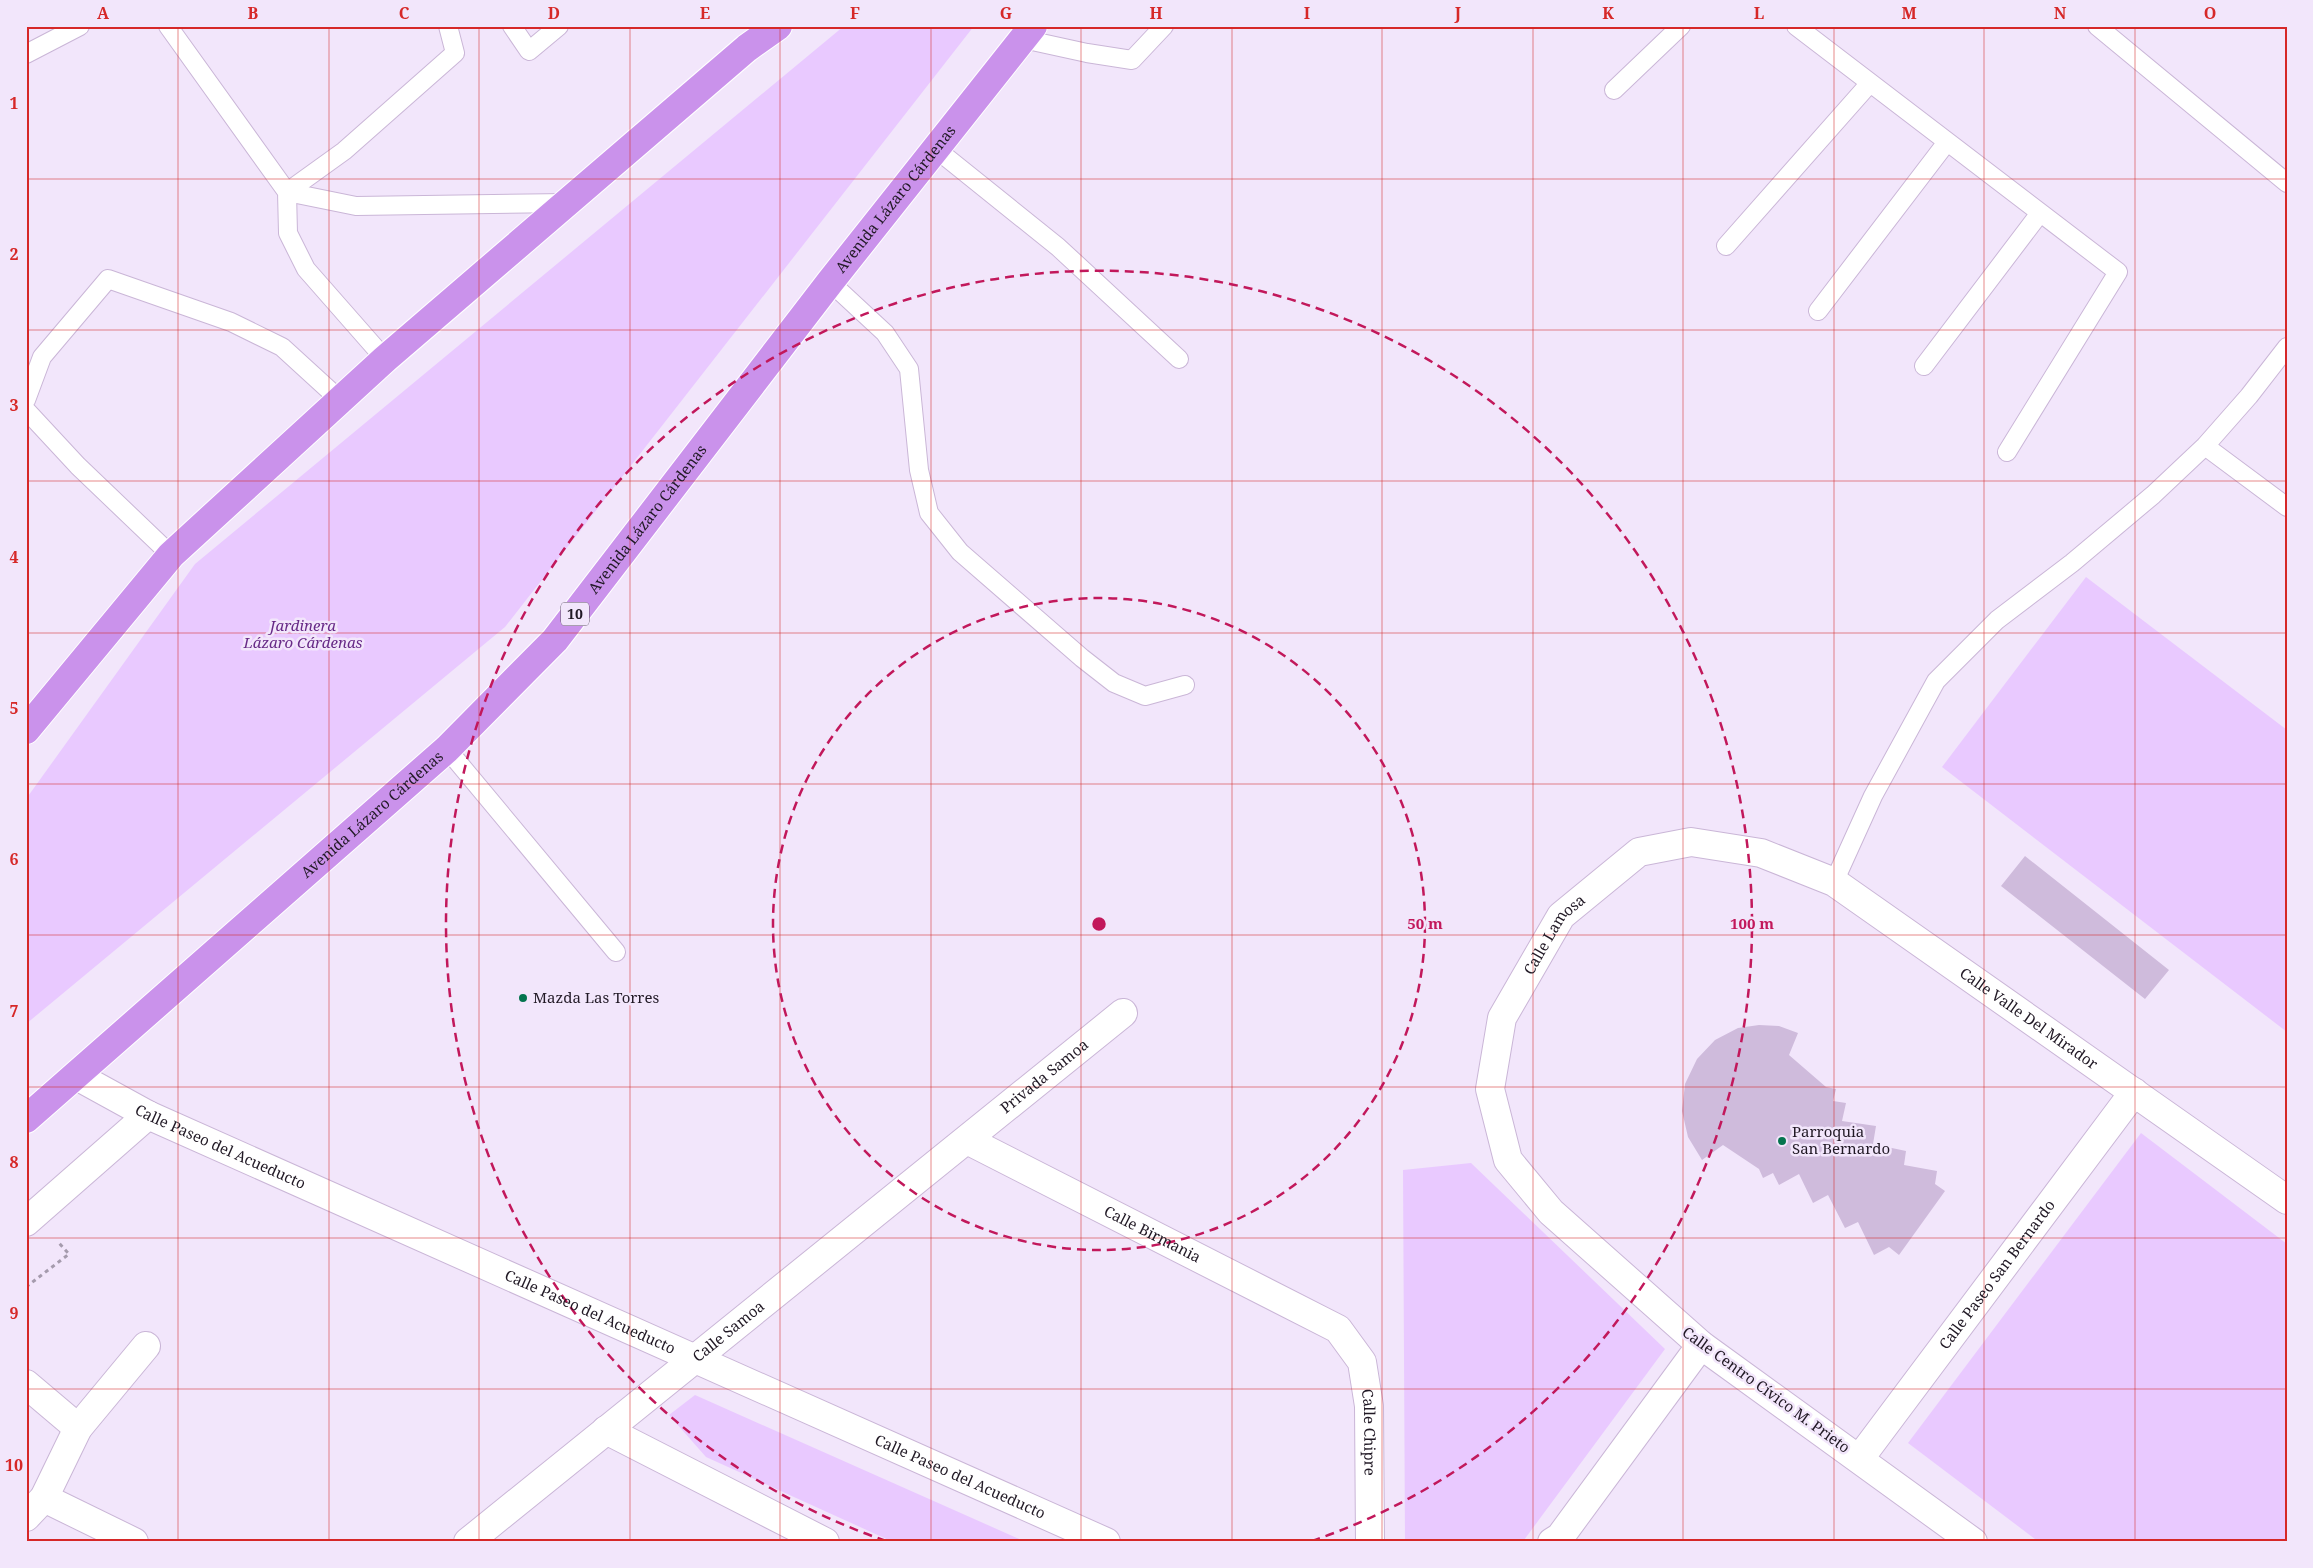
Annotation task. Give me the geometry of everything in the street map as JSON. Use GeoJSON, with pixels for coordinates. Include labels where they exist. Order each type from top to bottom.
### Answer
{"type":"FeatureCollection","features":[{"type":"Feature","properties":{"kind":"highway"},"geometry":{"type":"LineString","coordinates":[[26,730],[170,555],[386,359],[747,48],[778,26]]}},
{"type":"Feature","properties":{"kind":"highway","name":"Avenida Lázaro Cárdenas"},"geometry":{"type":"LineString","coordinates":[[26,1119],[446,749],[555,640],[830,282],[1028,33]]}},
{"type":"Feature","properties":{"kind":"street","name":"Calle Lamosa"},"geometry":{"type":"LineString","coordinates":[[1508,1160],[1490,1089],[1502,1018],[1561,916],[1639,852],[1691,842],[1760,853]]}},
{"type":"Feature","properties":{"kind":"street","name":"Calle Valle Del Mirador"},"geometry":{"type":"LineString","coordinates":[[1760,853],[1834,882],[2287,1200]]}},
{"type":"Feature","properties":{"kind":"street","name":"Privada Samoa"},"geometry":{"type":"LineString","coordinates":[[967,1140],[1123,1013]]}},
{"type":"Feature","properties":{"kind":"street","name":"Calle Paseo del Acueducto"},"geometry":{"type":"LineString","coordinates":[[77,1076],[148,1115],[1106,1542]]}},
{"type":"Feature","properties":{"kind":"street","name":"Calle Paseo San Bernardo"},"geometry":{"type":"LineString","coordinates":[[1860,1458],[2134,1092]]}},
{"type":"Feature","properties":{"kind":"street"},"geometry":{"type":"LineString","coordinates":[[26,1222],[148,1115]]}},
{"type":"Feature","properties":{"kind":"street","name":"Calle Birmania"},"geometry":{"type":"LineString","coordinates":[[967,1140],[1338,1329]]}},
{"type":"Feature","properties":{"kind":"street","name":"Calle Samoa"},"geometry":{"type":"LineString","coordinates":[[468,1542],[967,1140]]}},
{"type":"Feature","properties":{"kind":"street","name":"Calle Centro Cívico M. Prieto"},"geometry":{"type":"LineString","coordinates":[[1508,1160],[1552,1212],[1701,1345],[1860,1458],[1973,1542]]}},
{"type":"Feature","properties":{"kind":"street","name":"Calle Chipre"},"geometry":{"type":"LineString","coordinates":[[1338,1329],[1362,1362],[1369,1406],[1370,1542]]}},
{"type":"Feature","properties":{"kind":"street"},"geometry":{"type":"LineString","coordinates":[[1552,1542],[1560,1537],[1701,1345]]}},
{"type":"Feature","properties":{"kind":"street"},"geometry":{"type":"LineString","coordinates":[[134,1542],[35,1508],[78,1428],[146,1346]]}},
{"type":"Feature","properties":{"kind":"street"},"geometry":{"type":"LineString","coordinates":[[26,1384],[78,1428]]}},
{"type":"Feature","properties":{"kind":"street"},"geometry":{"type":"LineString","coordinates":[[606,1430],[825,1542]]}},
{"type":"Feature","properties":{"kind":"lane"},"geometry":{"type":"LineString","coordinates":[[26,54],[80,26]]}},
{"type":"Feature","properties":{"kind":"lane"},"geometry":{"type":"LineString","coordinates":[[168,26],[286,192],[288,233],[306,269],[386,359]]}},
{"type":"Feature","properties":{"kind":"lane"},"geometry":{"type":"LineString","coordinates":[[286,192],[344,151],[455,53],[448,26]]}},
{"type":"Feature","properties":{"kind":"lane"},"geometry":{"type":"LineString","coordinates":[[512,26],[529,51],[559,26]]}},
{"type":"Feature","properties":{"kind":"lane"},"geometry":{"type":"LineString","coordinates":[[1028,33],[1087,53],[1132,60],[1164,26]]}},
{"type":"Feature","properties":{"kind":"lane"},"geometry":{"type":"LineString","coordinates":[[1614,90],[1681,26]]}},
{"type":"Feature","properties":{"kind":"lane"},"geometry":{"type":"LineString","coordinates":[[1796,26],[2118,272],[2007,452]]}},
{"type":"Feature","properties":{"kind":"lane"},"geometry":{"type":"LineString","coordinates":[[2097,26],[2287,183]]}},
{"type":"Feature","properties":{"kind":"lane"},"geometry":{"type":"LineString","coordinates":[[1726,246],[1870,83]]}},
{"type":"Feature","properties":{"kind":"lane"},"geometry":{"type":"LineString","coordinates":[[1818,311],[1947,142]]}},
{"type":"Feature","properties":{"kind":"lane"},"geometry":{"type":"LineString","coordinates":[[936,149],[1058,247],[1179,359]]}},
{"type":"Feature","properties":{"kind":"lane"},"geometry":{"type":"LineString","coordinates":[[286,192],[356,206],[567,203]]}},
{"type":"Feature","properties":{"kind":"lane"},"geometry":{"type":"LineString","coordinates":[[1924,366],[2040,213]]}},
{"type":"Feature","properties":{"kind":"lane"},"geometry":{"type":"LineString","coordinates":[[26,400],[42,357],[108,279],[231,322],[282,347],[340,400]]}},
{"type":"Feature","properties":{"kind":"lane"},"geometry":{"type":"LineString","coordinates":[[830,282],[885,333],[909,369],[919,470],[929,513],[960,552],[1082,658],[1114,683],[1145,696],[1185,685]]}},
{"type":"Feature","properties":{"kind":"lane"},"geometry":{"type":"LineString","coordinates":[[1834,882],[1872,796],[1936,681],[1997,620],[2072,563],[2153,495],[2205,446],[2249,396],[2287,347]]}},
{"type":"Feature","properties":{"kind":"lane"},"geometry":{"type":"LineString","coordinates":[[26,410],[78,466],[170,555]]}},
{"type":"Feature","properties":{"kind":"lane"},"geometry":{"type":"LineString","coordinates":[[2205,446],[2287,507]]}},
{"type":"Feature","properties":{"kind":"lane"},"geometry":{"type":"LineString","coordinates":[[446,749],[616,952]]}},
{"type":"Feature","properties":{"kind":"path"},"geometry":{"type":"LineString","coordinates":[[26,1287],[69,1254]]}},
{"type":"Feature","properties":{"kind":"green space","name":"Jardinera Lázaro Cárdenas"},"geometry":{"type":"Polygon","coordinates":[[[844,26],[974,26],[505,627],[26,1024],[26,799],[195,564],[844,26]]]}},
{"type":"Feature","properties":{"kind":"green space"},"geometry":{"type":"Polygon","coordinates":[[[2086,577],[2287,730],[2287,1032],[1942,767],[2086,577]]]}},
{"type":"Feature","properties":{"kind":"green space"},"geometry":{"type":"Polygon","coordinates":[[[2141,1133],[2287,1244],[2287,1542],[2039,1542],[1908,1443],[2141,1133]]]}},
{"type":"Feature","properties":{"kind":"green space"},"geometry":{"type":"Polygon","coordinates":[[[1471,1163],[1665,1349],[1524,1540],[1521,1542],[1405,1542],[1403,1170],[1471,1163]]]}},
{"type":"Feature","properties":{"kind":"green space"},"geometry":{"type":"Polygon","coordinates":[[[695,1395],[1026,1542],[893,1542],[706,1457],[669,1415],[695,1395]]]}},
{"type":"Feature","properties":{"kind":"building"},"geometry":{"type":"Polygon","coordinates":[[[2025,856],[2169,970],[2145,999],[2001,886],[2025,856]]]}},
{"type":"Feature","properties":{"kind":"building","name":"Parroquia San Bernardo"},"geometry":{"type":"Polygon","coordinates":[[[1759,1025],[1779,1026],[1798,1033],[1789,1055],[1826,1087],[1836,1089],[1833,1101],[1846,1103],[1842,1121],[1876,1126],[1873,1144],[1906,1151],[1904,1165],[1937,1171],[1935,1184],[1945,1191],[1899,1255],[1889,1247],[1874,1255],[1858,1222],[1845,1228],[1828,1195],[1813,1203],[1799,1174],[1779,1185],[1773,1173],[1763,1178],[1759,1169],[1723,1145],[1702,1160],[1688,1137],[1682,1111],[1685,1084],[1697,1059],[1715,1040],[1738,1028],[1759,1025]]]}},
{"type":"Feature","properties":{"kind":"place","name":"Mazda Las Torres"},"geometry":{"type":"Point","coordinates":[523,998]}},
{"type":"Feature","properties":{"kind":"place","name":"Parroquia San Bernardo"},"geometry":{"type":"Point","coordinates":[1782,1141]}}]}
